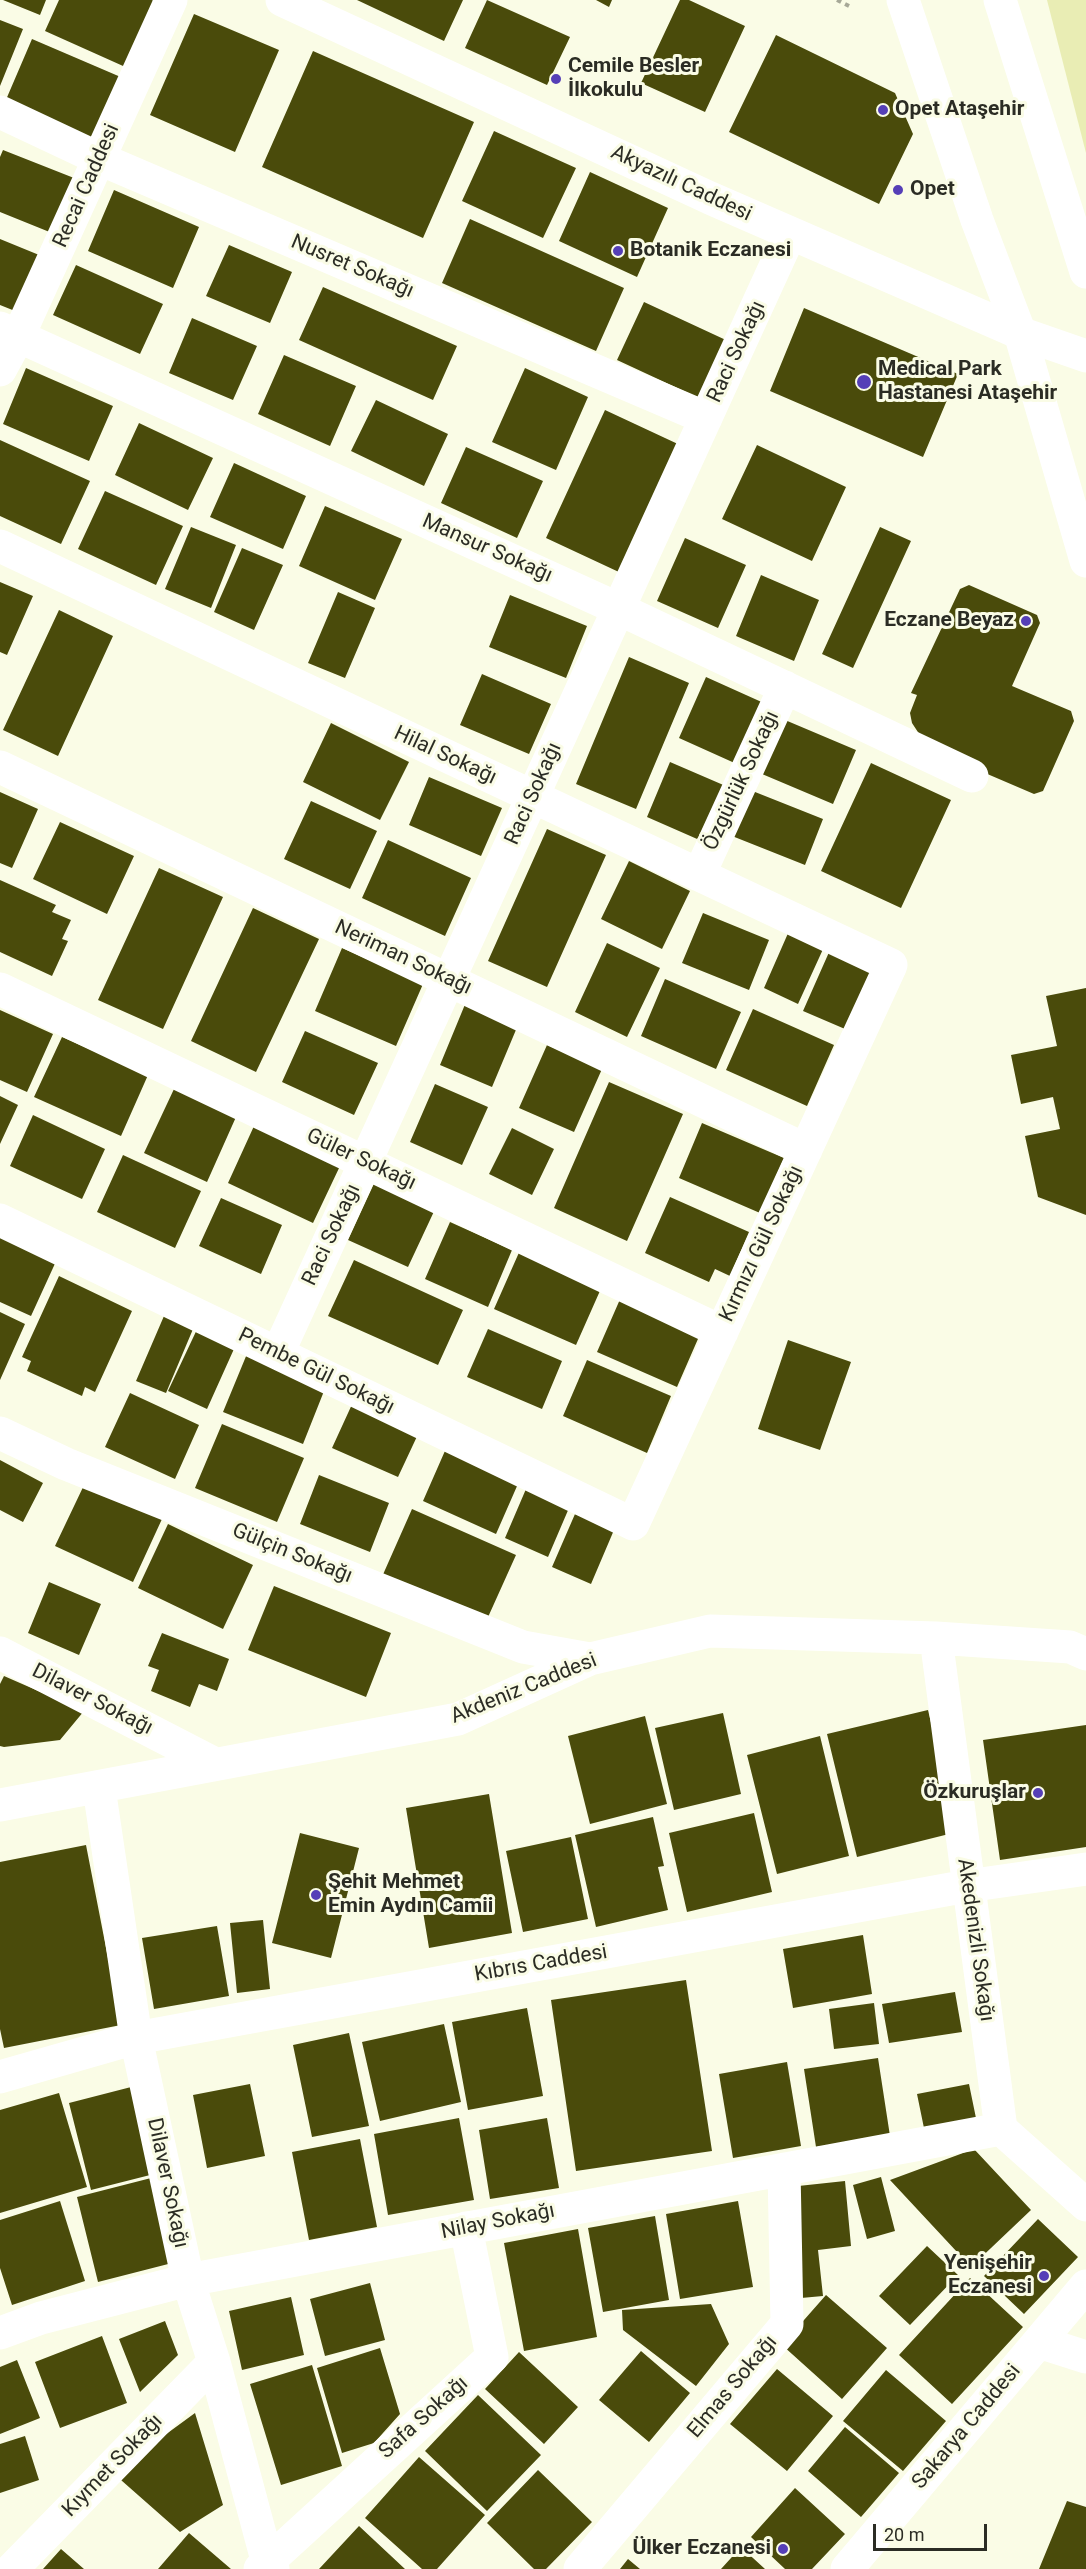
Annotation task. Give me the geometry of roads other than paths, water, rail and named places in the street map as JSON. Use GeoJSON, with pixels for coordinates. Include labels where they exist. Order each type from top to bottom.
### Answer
{"type":"FeatureCollection","features":[{"type":"Feature","properties":{"kind":"street","name":"Recai Caddesi"},"geometry":{"type":"LineString","coordinates":[[0,370],[9,333],[100,159],[171,0]]}},
{"type":"Feature","properties":{"kind":"street","name":"Akyazılı Caddesi"},"geometry":{"type":"LineString","coordinates":[[282,0],[790,234],[1020,333],[1086,356]]}},
{"type":"Feature","properties":{"kind":"street"},"geometry":{"type":"LineString","coordinates":[[903,0],[977,220],[1020,333],[1086,561]]}},
{"type":"Feature","properties":{"kind":"street"},"geometry":{"type":"LineString","coordinates":[[1000,0],[1086,272]]}},
{"type":"Feature","properties":{"kind":"street","name":"Nusret Sokağı"},"geometry":{"type":"LineString","coordinates":[[0,112],[100,159],[706,418]]}},
{"type":"Feature","properties":{"kind":"street","name":"Raci Sokağı"},"geometry":{"type":"LineString","coordinates":[[278,1353],[790,234]]}},
{"type":"Feature","properties":{"kind":"street","name":"Mansur Sokağı"},"geometry":{"type":"LineString","coordinates":[[9,333],[619,609],[972,776]]}},
{"type":"Feature","properties":{"kind":"street","name":"Hilal Sokağı"},"geometry":{"type":"LineString","coordinates":[[0,546],[891,965]]}},
{"type":"Feature","properties":{"kind":"street","name":"Özgürlük Sokağı"},"geometry":{"type":"LineString","coordinates":[[699,875],[785,687]]}},
{"type":"Feature","properties":{"kind":"street","name":"Neriman Sokağı"},"geometry":{"type":"LineString","coordinates":[[0,767],[806,1150]]}},
{"type":"Feature","properties":{"kind":"street","name":"Kırmızı Gül Sokağı"},"geometry":{"type":"LineString","coordinates":[[633,1524],[891,965]]}},
{"type":"Feature","properties":{"kind":"street","name":"Güler Sokağı"},"geometry":{"type":"LineString","coordinates":[[0,989],[722,1332]]}},
{"type":"Feature","properties":{"kind":"street","name":"Pembe Gül Sokağı"},"geometry":{"type":"LineString","coordinates":[[0,1220],[633,1524]]}},
{"type":"Feature","properties":{"kind":"street","name":"Gülçin Sokağı"},"geometry":{"type":"LineString","coordinates":[[0,1433],[66,1464],[523,1647],[590,1659]]}},
{"type":"Feature","properties":{"kind":"street","name":"Akdeniz Caddesi"},"geometry":{"type":"LineString","coordinates":[[0,1806],[458,1719],[590,1659],[710,1632],[936,1638],[1070,1647],[1086,1654]]}},
{"type":"Feature","properties":{"kind":"street","name":"Akedenizli Sokağı"},"geometry":{"type":"LineString","coordinates":[[936,1638],[1000,2129]]}},
{"type":"Feature","properties":{"kind":"street","name":"Dilaver Sokağı"},"geometry":{"type":"LineString","coordinates":[[0,1653],[215,1764]]}},
{"type":"Feature","properties":{"kind":"street","name":"Dilaver Sokağı"},"geometry":{"type":"LineString","coordinates":[[99,1788],[136,2038],[188,2280],[213,2362],[267,2566]]}},
{"type":"Feature","properties":{"kind":"street","name":"Kıbrıs Caddesi"},"geometry":{"type":"LineString","coordinates":[[0,2077],[136,2038],[967,1886],[1086,1869]]}},
{"type":"Feature","properties":{"kind":"street"},"geometry":{"type":"LineString","coordinates":[[1000,2129],[1086,2205]]}},
{"type":"Feature","properties":{"kind":"street","name":"Nilay Sokağı"},"geometry":{"type":"LineString","coordinates":[[0,2332],[41,2318],[188,2280],[1000,2129]]}},
{"type":"Feature","properties":{"kind":"street","name":"Elmas Sokağı"},"geometry":{"type":"LineString","coordinates":[[580,2569],[787,2324],[784,2169]]}},
{"type":"Feature","properties":{"kind":"street","name":"Safa Sokağı"},"geometry":{"type":"LineString","coordinates":[[267,2566],[492,2357],[466,2228]]}},
{"type":"Feature","properties":{"kind":"street","name":"Sakarya Caddesi"},"geometry":{"type":"LineString","coordinates":[[847,2569],[1086,2286]]}},
{"type":"Feature","properties":{"kind":"street"},"geometry":{"type":"LineString","coordinates":[[1039,2342],[1086,2357]]}},
{"type":"Feature","properties":{"kind":"street","name":"Kıymet Sokağı"},"geometry":{"type":"LineString","coordinates":[[12,2569],[213,2362]]}},
{"type":"Feature","properties":{"kind":"place","name":"Cemile Besler İlkokulu"},"geometry":{"type":"Point","coordinates":[556,79]}},
{"type":"Feature","properties":{"kind":"place","name":"Opet Ataşehir"},"geometry":{"type":"Point","coordinates":[883,110]}},
{"type":"Feature","properties":{"kind":"place","name":"Opet"},"geometry":{"type":"Point","coordinates":[898,190]}},
{"type":"Feature","properties":{"kind":"place","name":"Botanik Eczanesi"},"geometry":{"type":"Point","coordinates":[618,251]}},
{"type":"Feature","properties":{"kind":"place","name":"Medical Park Hastanesi Ataşehir"},"geometry":{"type":"Point","coordinates":[864,382]}},
{"type":"Feature","properties":{"kind":"place","name":"Eczane Beyaz"},"geometry":{"type":"Point","coordinates":[1026,621]}},
{"type":"Feature","properties":{"kind":"place","name":"Özkuruşlar"},"geometry":{"type":"Point","coordinates":[1038,1793]}},
{"type":"Feature","properties":{"kind":"place","name":"Şehit Mehmet Emin Aydın Camii"},"geometry":{"type":"Point","coordinates":[316,1895]}},
{"type":"Feature","properties":{"kind":"place","name":"Yenişehir Eczanesi"},"geometry":{"type":"Point","coordinates":[1044,2276]}},
{"type":"Feature","properties":{"kind":"place","name":"Ülker Eczanesi"},"geometry":{"type":"Point","coordinates":[783,2549]}}]}
